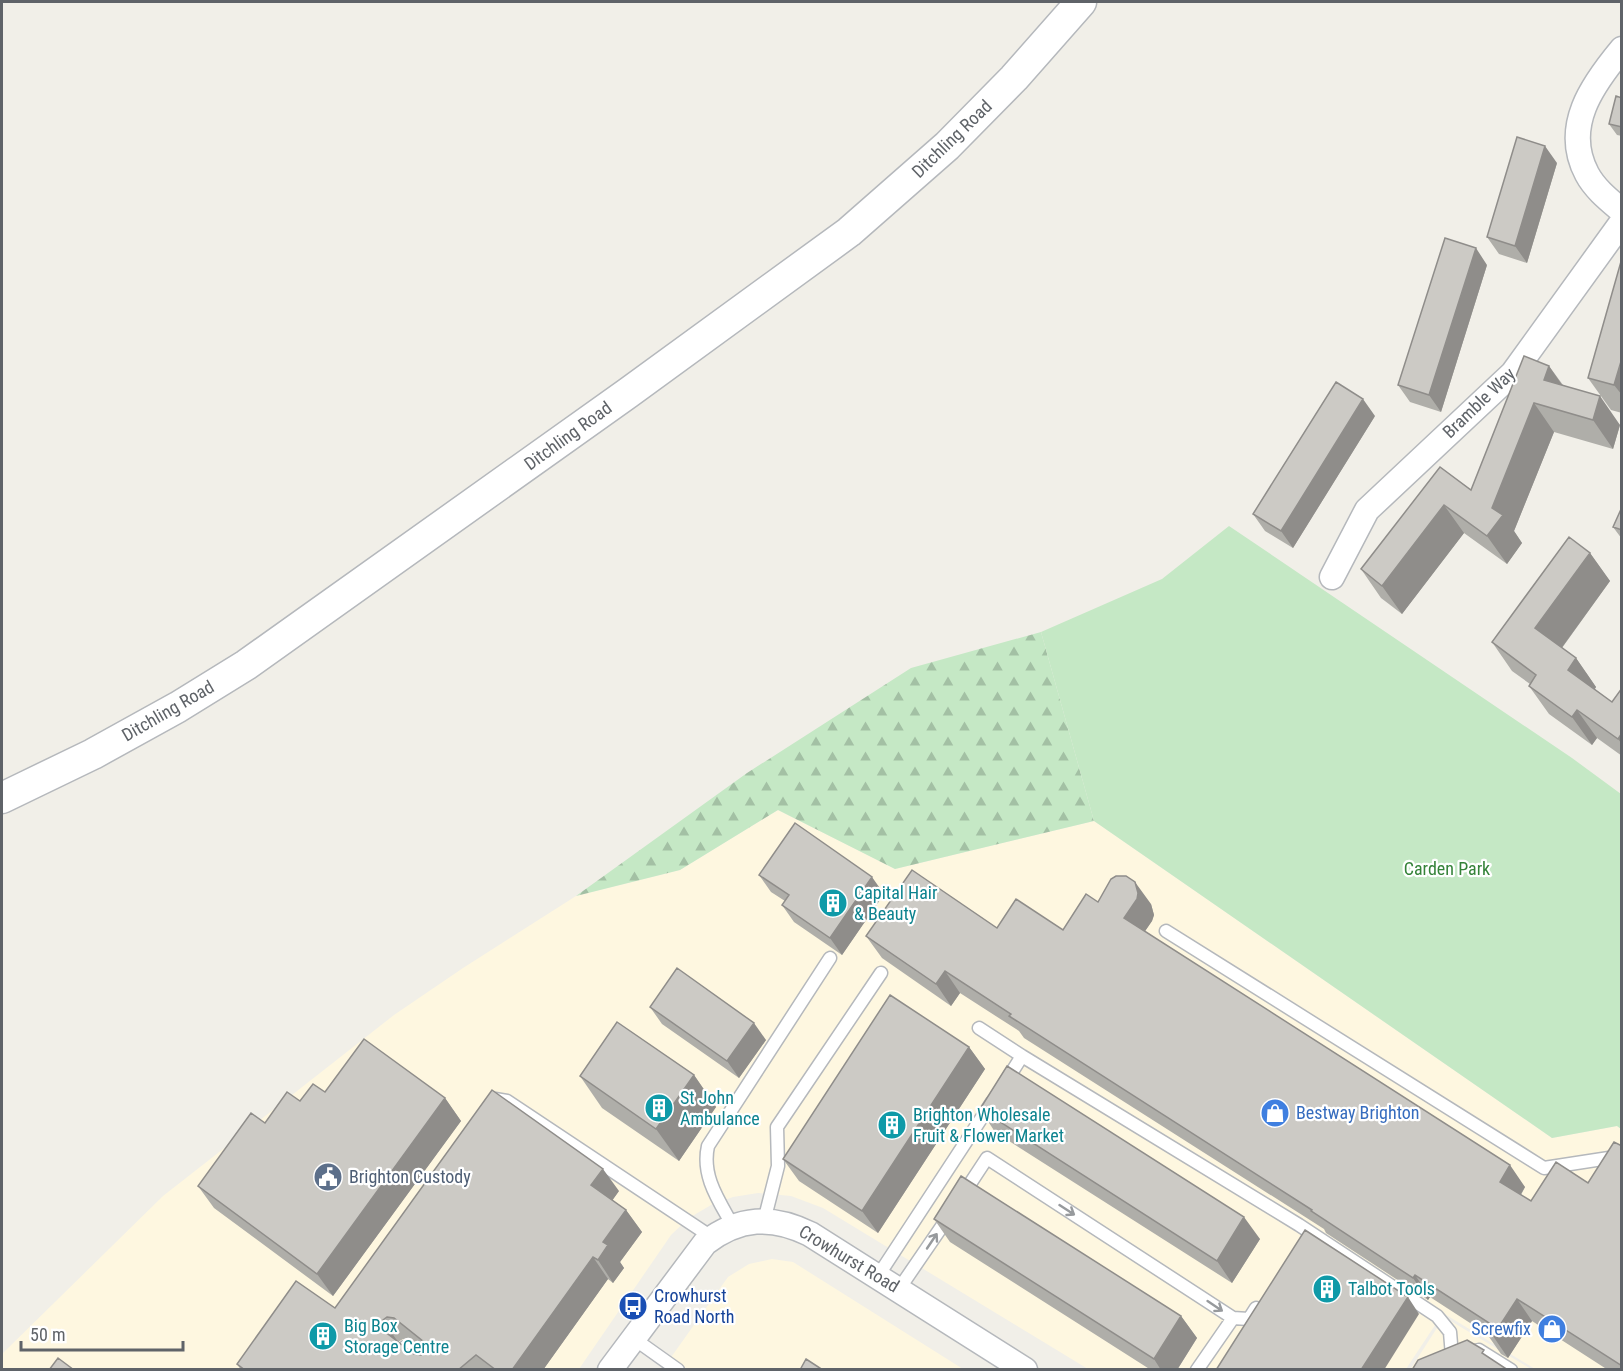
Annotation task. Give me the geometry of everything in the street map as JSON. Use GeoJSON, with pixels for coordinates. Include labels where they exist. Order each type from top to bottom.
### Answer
{"type":"FeatureCollection","features":[{"type":"Feature","properties":{"kind":"street","name":"Ditchling Road"},"geometry":{"type":"LineString","coordinates":[[2,798],[93,754],[178,707],[246,665],[849,232],[947,146],[1014,78],[1080,2]]}},
{"type":"Feature","properties":{"kind":"street"},"geometry":{"type":"LineString","coordinates":[[1622,50],[1599,77],[1583,107],[1578,125],[1577,142],[1587,175],[1599,190],[1622,211]]}},
{"type":"Feature","properties":{"kind":"street","name":"Bramble Way"},"geometry":{"type":"LineString","coordinates":[[1332,577],[1366,510],[1513,373],[1622,222]]}},
{"type":"Feature","properties":{"kind":"street","name":"Crowhurst Road"},"geometry":{"type":"LineString","coordinates":[[610,1370],[699,1249],[712,1238],[734,1228],[750,1222],[764,1221],[778,1222],[803,1230],[1025,1370]]}},
{"type":"Feature","properties":{"kind":"lane"},"geometry":{"type":"LineString","coordinates":[[1166,931],[1544,1168],[1622,1156]]}},
{"type":"Feature","properties":{"kind":"lane"},"geometry":{"type":"LineString","coordinates":[[734,1228],[710,1183],[705,1163],[708,1146],[830,958]]}},
{"type":"Feature","properties":{"kind":"lane"},"geometry":{"type":"LineString","coordinates":[[764,1221],[778,1166],[777,1127],[881,972]]}},
{"type":"Feature","properties":{"kind":"lane"},"geometry":{"type":"LineString","coordinates":[[979,1028],[1299,1225],[1437,1316],[1449,1332],[1448,1358],[1479,1350],[1511,1370]]}},
{"type":"Feature","properties":{"kind":"lane"},"geometry":{"type":"LineString","coordinates":[[878,1276],[1022,1056]]}},
{"type":"Feature","properties":{"kind":"lane"},"geometry":{"type":"LineString","coordinates":[[484,1108],[494,1099],[507,1101],[712,1238]]}},
{"type":"Feature","properties":{"kind":"lane"},"geometry":{"type":"LineString","coordinates":[[899,1289],[987,1158],[1233,1318],[1249,1319],[1261,1300]]}},
{"type":"Feature","properties":{"kind":"lane"},"geometry":{"type":"LineString","coordinates":[[1197,1370],[1233,1318]]}},
{"type":"Feature","properties":{"kind":"lane"},"geometry":{"type":"LineString","coordinates":[[633,1338],[678,1370]]}},
{"type":"Feature","properties":{"kind":"lane"},"geometry":{"type":"LineString","coordinates":[[405,1347],[434,1370]]}},
{"type":"Feature","properties":{"kind":"shaded area"},"geometry":{"type":"Polygon","coordinates":[[[778,810],[895,869],[1094,821],[1552,1138],[1617,1126],[1621,1129],[1621,1369],[1535,1369],[1443,1313],[1406,1369],[1088,1369],[823,1208],[791,1196],[758,1193],[733,1197],[711,1205],[689,1218],[671,1235],[579,1369],[2,1370],[2,1354],[163,1196],[394,1015],[576,896],[680,870],[778,810]]]}},
{"type":"Feature","properties":{"kind":"shaded area"},"geometry":{"type":"Polygon","coordinates":[[[772,1259],[793,1262],[963,1369],[662,1370],[728,1277],[749,1264],[772,1259]]]}},
{"type":"Feature","properties":{"kind":"shaded area"},"geometry":{"type":"Polygon","coordinates":[[[1444,1317],[1531,1369],[1410,1370],[1444,1317]]]}},
{"type":"Feature","properties":{"kind":"green space","name":"Carden Park"},"geometry":{"type":"Polygon","coordinates":[[[1229,526],[1572,758],[1621,794],[1621,1129],[1617,1126],[1552,1138],[1094,821],[1041,632],[1162,579],[1229,526]]]}},
{"type":"Feature","properties":{"kind":"green space"},"geometry":{"type":"Polygon","coordinates":[[[1041,632],[1094,821],[895,869],[778,810],[680,870],[576,896],[747,773],[911,668],[1041,632]]]}},
{"type":"Feature","properties":{"kind":"building"},"geometry":{"type":"Polygon","coordinates":[[[1616,96],[1622,98],[1622,127],[1609,124],[1616,96]]]}},
{"type":"Feature","properties":{"kind":"building"},"geometry":{"type":"Polygon","coordinates":[[[1517,137],[1545,146],[1515,246],[1487,237],[1517,137]]]}},
{"type":"Feature","properties":{"kind":"building"},"geometry":{"type":"Polygon","coordinates":[[[1445,238],[1476,248],[1429,395],[1398,385],[1445,238]]]}},
{"type":"Feature","properties":{"kind":"building"},"geometry":{"type":"Polygon","coordinates":[[[1622,258],[1622,358],[1614,385],[1588,378],[1622,258]]]}},
{"type":"Feature","properties":{"kind":"building"},"geometry":{"type":"Polygon","coordinates":[[[1524,356],[1549,366],[1544,380],[1600,396],[1593,420],[1534,403],[1492,508],[1503,515],[1487,536],[1444,505],[1382,586],[1361,569],[1440,467],[1471,490],[1524,356]]]}},
{"type":"Feature","properties":{"kind":"building"},"geometry":{"type":"Polygon","coordinates":[[[1336,382],[1363,399],[1281,531],[1253,514],[1336,382]]]}},
{"type":"Feature","properties":{"kind":"building"},"geometry":{"type":"Polygon","coordinates":[[[1622,507],[1622,530],[1613,527],[1622,507]]]}},
{"type":"Feature","properties":{"kind":"building"},"geometry":{"type":"Polygon","coordinates":[[[1569,537],[1590,553],[1535,628],[1576,658],[1568,670],[1612,702],[1622,688],[1622,733],[1618,739],[1577,710],[1572,717],[1529,686],[1536,675],[1492,642],[1569,537]]]}},
{"type":"Feature","properties":{"kind":"building","name":"Capital Hair & Beauty"},"geometry":{"type":"Polygon","coordinates":[[[795,823],[872,877],[830,938],[782,905],[789,895],[759,875],[795,823]]]}},
{"type":"Feature","properties":{"kind":"building","name":"Bestway Brighton"},"geometry":{"type":"Polygon","coordinates":[[[912,870],[997,928],[1016,899],[1063,930],[1086,894],[1098,902],[1111,879],[1116,876],[1126,876],[1135,882],[1138,893],[1137,899],[1124,918],[1510,1165],[1500,1182],[1531,1201],[1556,1162],[1588,1183],[1614,1142],[1622,1146],[1622,1366],[1517,1299],[1493,1336],[1486,1332],[1497,1328],[1415,1275],[1413,1278],[1312,1210],[1009,1016],[1011,1014],[945,971],[936,984],[866,936],[912,870]]]}},
{"type":"Feature","properties":{"kind":"building"},"geometry":{"type":"Polygon","coordinates":[[[677,968],[754,1023],[727,1061],[650,1007],[677,968]]]}},
{"type":"Feature","properties":{"kind":"building","name":"Brighton Wholesale Fruit & Flower Market"},"geometry":{"type":"Polygon","coordinates":[[[890,995],[969,1047],[862,1211],[783,1159],[890,995]]]}},
{"type":"Feature","properties":{"kind":"building"},"geometry":{"type":"Polygon","coordinates":[[[617,1022],[694,1075],[656,1129],[580,1076],[617,1022]]]}},
{"type":"Feature","properties":{"kind":"building","name":"Brighton Custody"},"geometry":{"type":"Polygon","coordinates":[[[364,1039],[445,1098],[317,1274],[198,1186],[251,1113],[265,1123],[287,1092],[300,1101],[313,1084],[325,1092],[364,1039]]]}},
{"type":"Feature","properties":{"kind":"building"},"geometry":{"type":"Polygon","coordinates":[[[1007,1066],[1244,1217],[1217,1261],[980,1109],[1007,1066]]]}},
{"type":"Feature","properties":{"kind":"building"},"geometry":{"type":"Polygon","coordinates":[[[492,1090],[603,1169],[591,1185],[626,1210],[603,1242],[608,1245],[598,1260],[593,1257],[512,1370],[496,1370],[476,1355],[458,1370],[245,1370],[237,1364],[296,1281],[335,1308],[492,1090]],[[387,1317],[383,1320],[381,1324],[384,1331],[414,1354],[421,1355],[425,1352],[424,1342],[394,1318],[387,1317]]]}},
{"type":"Feature","properties":{"kind":"building"},"geometry":{"type":"Polygon","coordinates":[[[961,1176],[1181,1316],[1154,1359],[934,1219],[961,1176]]]}},
{"type":"Feature","properties":{"kind":"building","name":"Talbot Tools"},"geometry":{"type":"Polygon","coordinates":[[[1305,1230],[1408,1297],[1361,1370],[1216,1370],[1305,1230]]]}},
{"type":"Feature","properties":{"kind":"building"},"geometry":{"type":"Polygon","coordinates":[[[1467,1340],[1484,1350],[1482,1353],[1508,1370],[1412,1370],[1418,1360],[1467,1340]]]}},
{"type":"Feature","properties":{"kind":"building"},"geometry":{"type":"Polygon","coordinates":[[[58,1358],[74,1370],[49,1370],[58,1358]]]}},
{"type":"Feature","properties":{"kind":"building"},"geometry":{"type":"Polygon","coordinates":[[[806,1359],[823,1370],[800,1370],[806,1359]]]}},
{"type":"Feature","properties":{"kind":"place","name":"Capital Hair & Beauty"},"geometry":{"type":"Point","coordinates":[833,903]}},
{"type":"Feature","properties":{"kind":"place","name":"St John Ambulance"},"geometry":{"type":"Point","coordinates":[659,1108]}},
{"type":"Feature","properties":{"kind":"place","name":"Bestway Brighton"},"geometry":{"type":"Point","coordinates":[1275,1113]}},
{"type":"Feature","properties":{"kind":"place","name":"Brighton Wholesale Fruit & Flower Market"},"geometry":{"type":"Point","coordinates":[892,1125]}},
{"type":"Feature","properties":{"kind":"place","name":"Brighton Custody"},"geometry":{"type":"Point","coordinates":[328,1177]}},
{"type":"Feature","properties":{"kind":"place","name":"Talbot Tools"},"geometry":{"type":"Point","coordinates":[1327,1289]}},
{"type":"Feature","properties":{"kind":"place","name":"Crowhurst Road North"},"geometry":{"type":"Point","coordinates":[633,1306]}},
{"type":"Feature","properties":{"kind":"place","name":"Screwfix"},"geometry":{"type":"Point","coordinates":[1552,1329]}},
{"type":"Feature","properties":{"kind":"place","name":"Big Box Storage Centre"},"geometry":{"type":"Point","coordinates":[323,1336]}}]}
